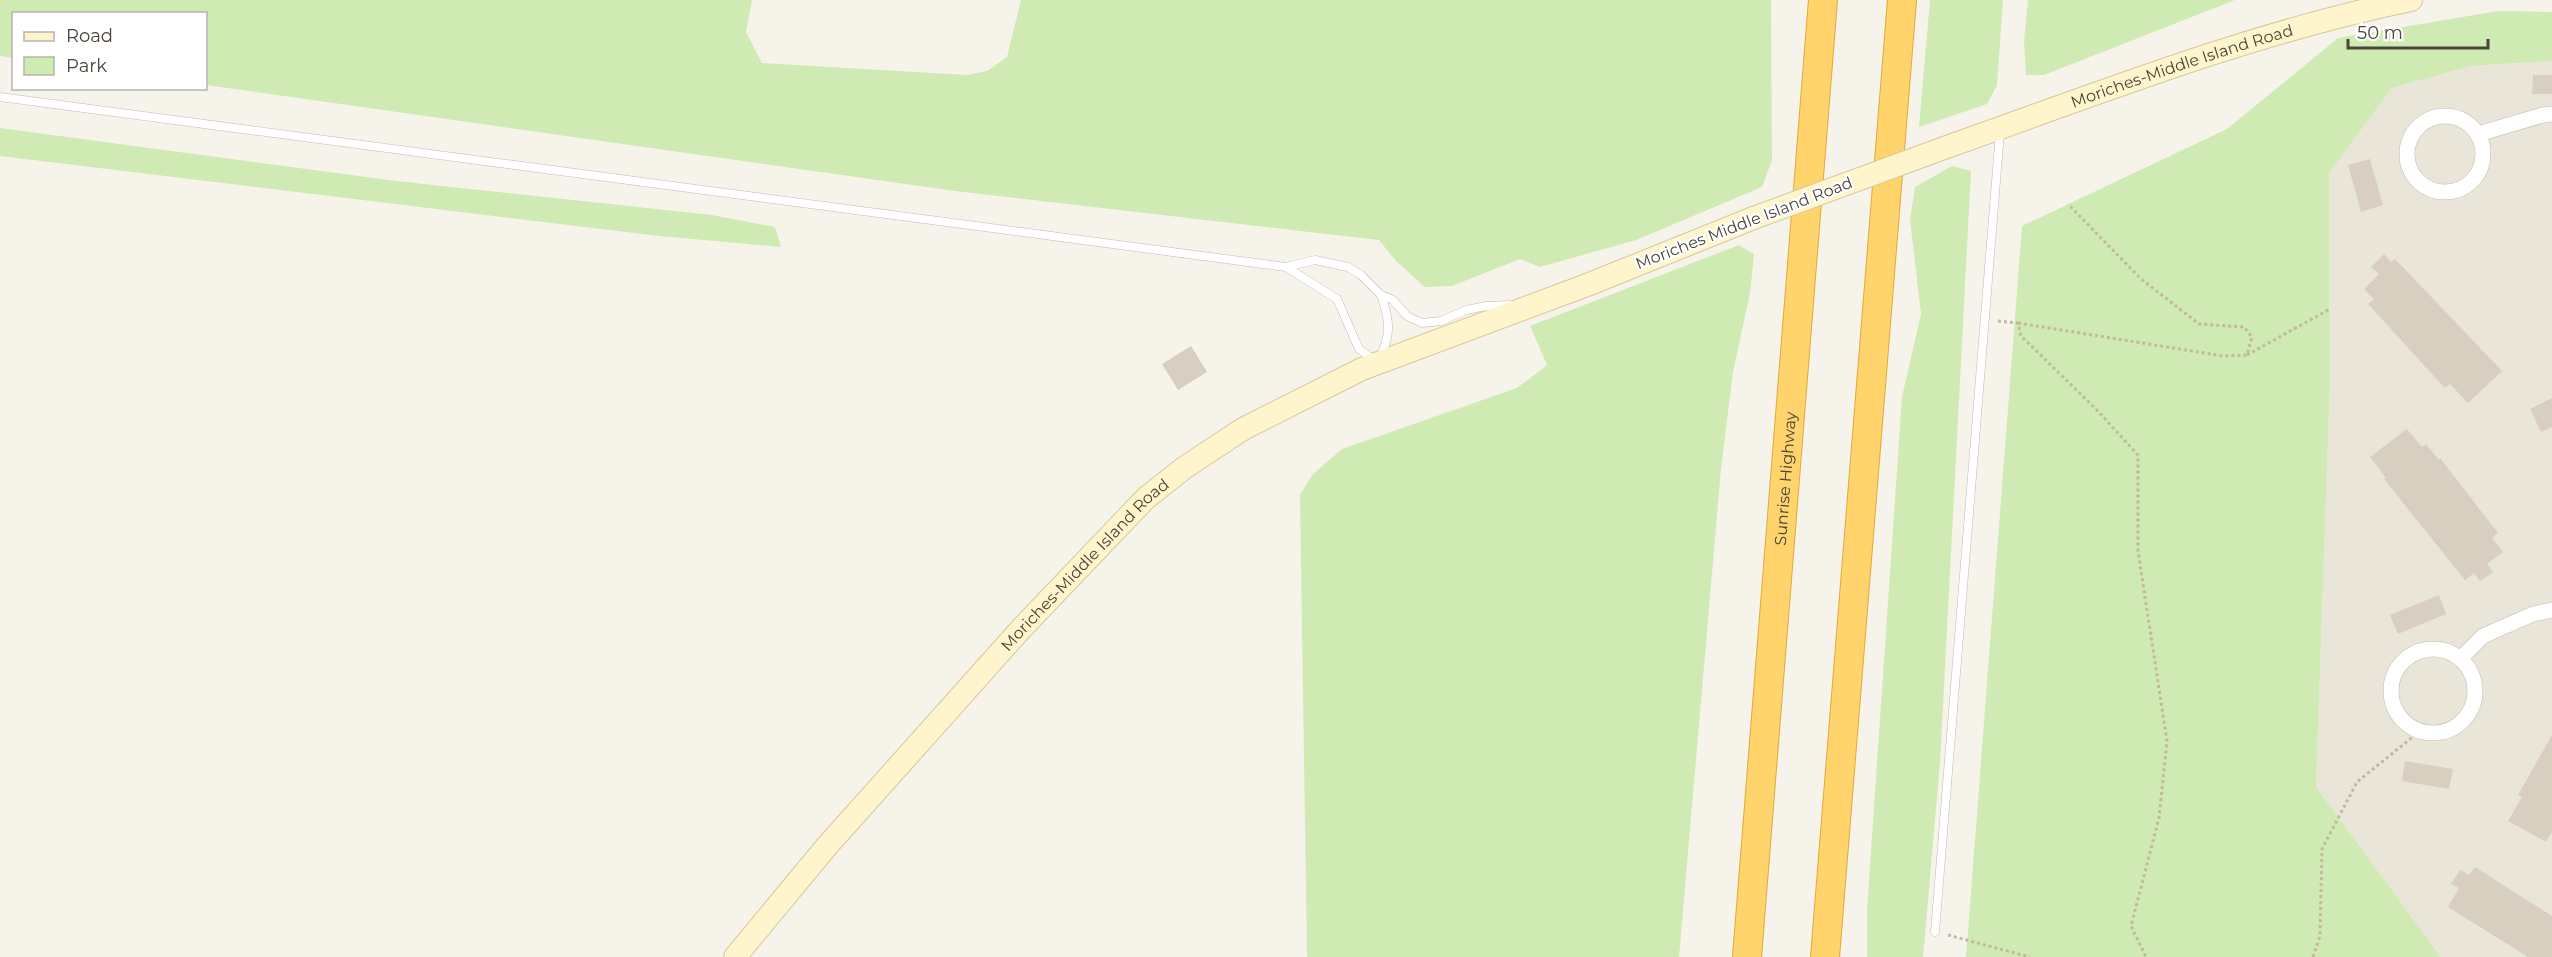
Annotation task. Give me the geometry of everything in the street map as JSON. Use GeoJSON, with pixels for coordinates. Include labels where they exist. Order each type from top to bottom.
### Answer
{"type":"FeatureCollection","features":[{"type":"Feature","properties":{"kind":"highway","name":"Sunrise Highway"},"geometry":{"type":"LineString","coordinates":[[1747,957],[1823,0]]}},
{"type":"Feature","properties":{"kind":"highway"},"geometry":{"type":"LineString","coordinates":[[1825,957],[1902,0]]}},
{"type":"Feature","properties":{"kind":"main road","name":"Moriches-Middle Island Road"},"geometry":{"type":"LineString","coordinates":[[1955,144],[2277,34],[2346,14],[2411,0]]}},
{"type":"Feature","properties":{"kind":"main road","name":"Moriches Middle Island Road"},"geometry":{"type":"LineString","coordinates":[[1534,304],[1756,217],[1955,144]]}},
{"type":"Feature","properties":{"kind":"main road","name":"Moriches-Middle Island Road"},"geometry":{"type":"LineString","coordinates":[[735,957],[827,846],[1029,621],[1146,498],[1211,448],[1243,429],[1378,363],[1534,304]]}},
{"type":"Feature","properties":{"kind":"street"},"geometry":{"type":"LineString","coordinates":[[2478,134],[2552,114]]}},
{"type":"Feature","properties":{"kind":"street"},"geometry":{"type":"LineString","coordinates":[[2442,115],[2457,117],[2469,123],[2478,134],[2483,147],[2483,162],[2478,175],[2468,185],[2455,191],[2441,192],[2427,188],[2416,179],[2409,167],[2406,153],[2417,127],[2429,119],[2442,115]]}},
{"type":"Feature","properties":{"kind":"street"},"geometry":{"type":"LineString","coordinates":[[2460,659],[2483,636],[2533,614],[2552,610]]}},
{"type":"Feature","properties":{"kind":"street"},"geometry":{"type":"LineString","coordinates":[[2439,648],[2457,655],[2470,669],[2476,687],[2473,706],[2463,722],[2446,732],[2427,734],[2420,731],[2410,727],[2396,713],[2390,695],[2393,676],[2403,660],[2420,650],[2439,648]]}},
{"type":"Feature","properties":{"kind":"lane"},"geometry":{"type":"LineString","coordinates":[[0,97],[1286,267],[1315,260],[1348,267],[1361,275],[1381,295],[1393,300],[1407,316],[1422,323],[1442,321],[1461,312],[1486,306],[1534,304]]}},
{"type":"Feature","properties":{"kind":"lane"},"geometry":{"type":"LineString","coordinates":[[1935,932],[2000,127]]}},
{"type":"Feature","properties":{"kind":"lane"},"geometry":{"type":"LineString","coordinates":[[1286,267],[1337,299],[1359,349],[1378,363],[1388,341],[1390,321],[1381,295]]}},
{"type":"Feature","properties":{"kind":"path"},"geometry":{"type":"LineString","coordinates":[[2068,204],[2140,278],[2199,324],[2244,327],[2252,337],[2247,355]]}},
{"type":"Feature","properties":{"kind":"path"},"geometry":{"type":"LineString","coordinates":[[1985,319],[2223,356],[2247,355],[2330,309]]}},
{"type":"Feature","properties":{"kind":"path"},"geometry":{"type":"LineString","coordinates":[[2018,323],[2021,336],[2095,408],[2138,455],[2138,551],[2167,741],[2158,818],[2131,926],[2146,957]]}},
{"type":"Feature","properties":{"kind":"path"},"geometry":{"type":"LineString","coordinates":[[2313,957],[2320,936],[2322,849],[2357,782],[2420,731]]}},
{"type":"Feature","properties":{"kind":"path"},"geometry":{"type":"LineString","coordinates":[[1935,932],[2030,957]]}},
{"type":"Feature","properties":{"kind":"shaded area"},"geometry":{"type":"Polygon","coordinates":[[[2552,61],[2552,957],[2441,957],[2316,787],[2330,382],[2329,173],[2392,88],[2471,66],[2552,61]]]}},
{"type":"Feature","properties":{"kind":"green space"},"geometry":{"type":"Polygon","coordinates":[[[0,0],[752,0],[746,32],[762,63],[967,75],[987,71],[1007,57],[1021,0],[1771,0],[1772,160],[1762,187],[1636,240],[1540,267],[1520,259],[1452,286],[1425,287],[1396,261],[1379,240],[955,191],[207,85],[207,12],[12,12],[12,58],[0,56],[0,0]]]}},
{"type":"Feature","properties":{"kind":"green space"},"geometry":{"type":"Polygon","coordinates":[[[1930,0],[2003,0],[1997,85],[1987,104],[1919,127],[1930,0]]]}},
{"type":"Feature","properties":{"kind":"green space"},"geometry":{"type":"Polygon","coordinates":[[[2028,0],[2235,0],[2044,75],[2026,75],[2024,41],[2028,0]]]}},
{"type":"Feature","properties":{"kind":"green space"},"geometry":{"type":"Polygon","coordinates":[[[2498,11],[2552,12],[2552,61],[2471,66],[2392,88],[2329,173],[2330,382],[2316,787],[2441,957],[1966,957],[2022,226],[2227,129],[2338,38],[2498,11]]]}},
{"type":"Feature","properties":{"kind":"green space"},"geometry":{"type":"Polygon","coordinates":[[[0,128],[396,181],[712,215],[775,227],[781,247],[659,236],[0,156],[0,128]]]}},
{"type":"Feature","properties":{"kind":"green space"},"geometry":{"type":"Polygon","coordinates":[[[1952,166],[1971,171],[1940,763],[1923,957],[1867,957],[1867,910],[1902,397],[1921,314],[1910,220],[1915,187],[1952,166]]]}},
{"type":"Feature","properties":{"kind":"green space"},"geometry":{"type":"Polygon","coordinates":[[[1739,245],[1754,254],[1750,293],[1733,372],[1721,469],[1679,957],[1307,957],[1300,495],[1313,474],[1342,449],[1517,388],[1547,365],[1530,326],[1739,245]]]}},
{"type":"Feature","properties":{"kind":"building"},"geometry":{"type":"Polygon","coordinates":[[[2533,75],[2552,75],[2552,94],[2532,94],[2533,75]]]}},
{"type":"Feature","properties":{"kind":"building"},"geometry":{"type":"Polygon","coordinates":[[[2370,159],[2383,205],[2361,212],[2348,165],[2370,159]]]}},
{"type":"Feature","properties":{"kind":"building"},"geometry":{"type":"Polygon","coordinates":[[[2384,254],[2391,262],[2395,259],[2502,371],[2468,403],[2450,384],[2445,388],[2368,304],[2374,299],[2364,289],[2379,274],[2371,267],[2384,254]]]}},
{"type":"Feature","properties":{"kind":"building"},"geometry":{"type":"Polygon","coordinates":[[[1191,346],[1207,372],[1178,390],[1162,364],[1191,346]]]}},
{"type":"Feature","properties":{"kind":"building"},"geometry":{"type":"Polygon","coordinates":[[[2552,398],[2552,427],[2541,432],[2530,409],[2552,398]]]}},
{"type":"Feature","properties":{"kind":"building"},"geometry":{"type":"Polygon","coordinates":[[[2407,429],[2422,447],[2426,444],[2439,460],[2440,458],[2498,533],[2492,538],[2503,552],[2487,564],[2493,572],[2480,581],[2474,573],[2465,580],[2384,479],[2386,478],[2370,457],[2407,429]]]}},
{"type":"Feature","properties":{"kind":"building"},"geometry":{"type":"Polygon","coordinates":[[[2439,595],[2446,614],[2398,634],[2390,615],[2439,595]]]}},
{"type":"Feature","properties":{"kind":"building"},"geometry":{"type":"Polygon","coordinates":[[[2552,735],[2552,832],[2546,842],[2508,821],[2522,797],[2518,795],[2552,735]]]}},
{"type":"Feature","properties":{"kind":"building"},"geometry":{"type":"Polygon","coordinates":[[[2405,761],[2453,769],[2449,789],[2402,781],[2405,761]]]}},
{"type":"Feature","properties":{"kind":"building"},"geometry":{"type":"Polygon","coordinates":[[[2475,867],[2552,916],[2552,957],[2528,957],[2448,907],[2459,888],[2451,884],[2460,870],[2469,875],[2475,867]]]}}]}
